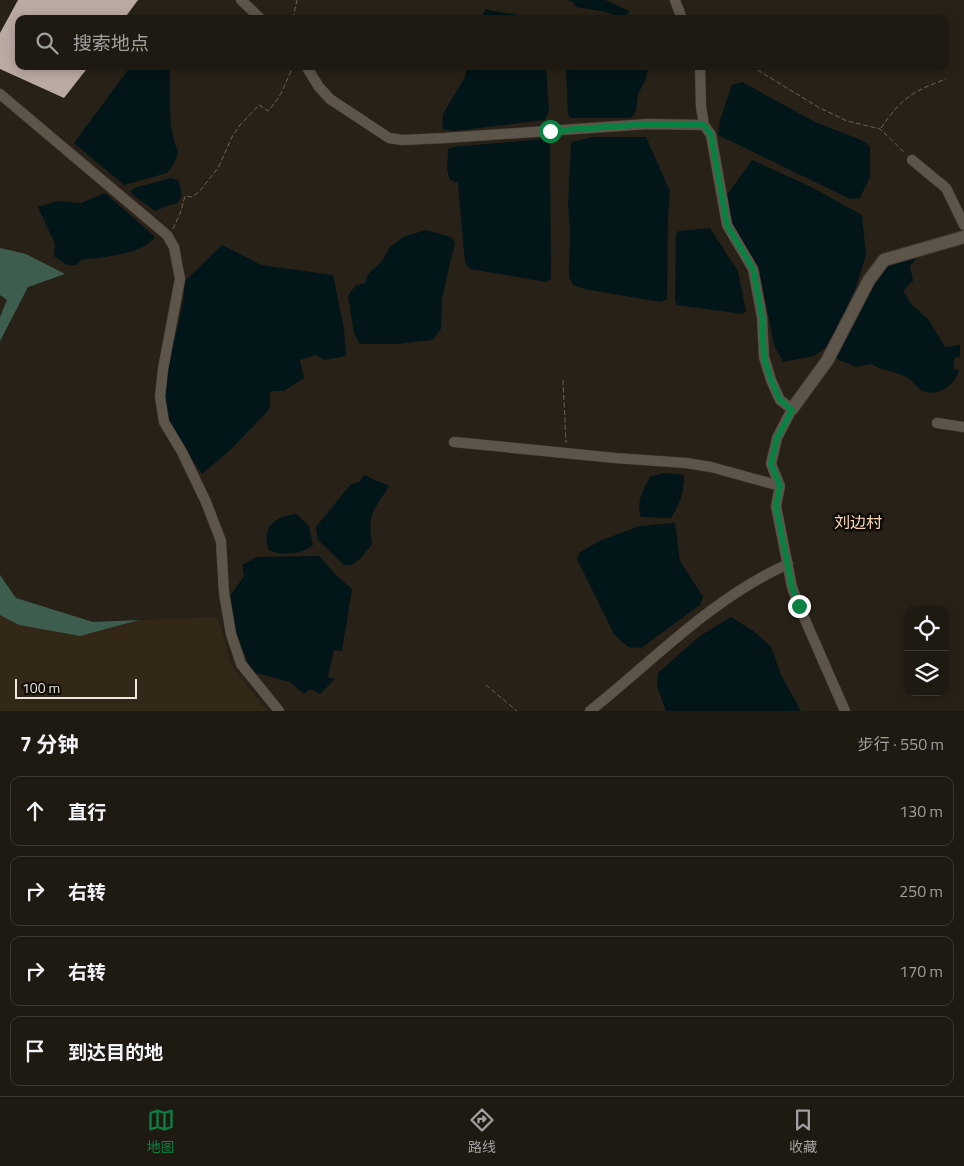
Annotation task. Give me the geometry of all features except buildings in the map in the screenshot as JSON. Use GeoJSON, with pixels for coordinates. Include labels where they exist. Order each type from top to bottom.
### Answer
{"type":"FeatureCollection","features":[{"type":"Feature","properties":{"kind":"street"},"geometry":{"type":"LineString","coordinates":[[241,0],[257,15]]}},
{"type":"Feature","properties":{"kind":"street"},"geometry":{"type":"LineString","coordinates":[[675,0],[681,15]]}},
{"type":"Feature","properties":{"kind":"street"},"geometry":{"type":"LineString","coordinates":[[308,70],[319,87],[330,99],[390,138],[402,140],[648,124],[704,125]]}},
{"type":"Feature","properties":{"kind":"street"},"geometry":{"type":"LineString","coordinates":[[700,70],[701,107],[704,125],[711,135],[727,225],[753,269],[762,317],[764,357],[780,400],[792,410]]}},
{"type":"Feature","properties":{"kind":"street"},"geometry":{"type":"LineString","coordinates":[[0,94],[168,235],[174,247],[180,279],[163,369],[160,397],[164,422],[182,452],[202,493],[221,541],[224,593],[232,634],[241,664],[279,711]]}},
{"type":"Feature","properties":{"kind":"street"},"geometry":{"type":"LineString","coordinates":[[912,160],[946,188],[964,225]]}},
{"type":"Feature","properties":{"kind":"street"},"geometry":{"type":"LineString","coordinates":[[845,711],[792,587],[776,506],[780,486],[771,464],[777,438],[792,410],[827,361],[869,280],[884,260],[964,237]]}},
{"type":"Feature","properties":{"kind":"street"},"geometry":{"type":"LineString","coordinates":[[936,423],[964,427]]}},
{"type":"Feature","properties":{"kind":"street"},"geometry":{"type":"LineString","coordinates":[[454,442],[686,463],[711,467],[780,486]]}},
{"type":"Feature","properties":{"kind":"street"},"geometry":{"type":"LineString","coordinates":[[590,711],[686,629],[750,583],[788,564]]}},
{"type":"Feature","properties":{"kind":"path"},"geometry":{"type":"LineString","coordinates":[[294,15],[297,0]]}},
{"type":"Feature","properties":{"kind":"path"},"geometry":{"type":"LineString","coordinates":[[168,235],[174,228],[185,196],[192,197],[199,192],[218,168],[224,152],[240,125],[259,105],[268,111],[277,102],[291,70]]}},
{"type":"Feature","properties":{"kind":"path"},"geometry":{"type":"LineString","coordinates":[[758,70],[818,107],[847,121],[880,129],[912,160]]}},
{"type":"Feature","properties":{"kind":"path"},"geometry":{"type":"LineString","coordinates":[[880,129],[904,99],[923,87],[946,79]]}},
{"type":"Feature","properties":{"kind":"path"},"geometry":{"type":"LineString","coordinates":[[563,380],[566,453]]}},
{"type":"Feature","properties":{"kind":"path"},"geometry":{"type":"LineString","coordinates":[[486,685],[518,711]]}},
{"type":"Feature","properties":{"kind":"shaded area"},"geometry":{"type":"Polygon","coordinates":[[[567,0],[605,0],[629,11],[627,15],[615,15],[576,7],[573,2],[567,0]]]}},
{"type":"Feature","properties":{"kind":"shaded area"},"geometry":{"type":"Polygon","coordinates":[[[486,9],[520,15],[482,15],[486,9]]]}},
{"type":"Feature","properties":{"kind":"shaded area"},"geometry":{"type":"Polygon","coordinates":[[[128,70],[169,70],[172,131],[178,152],[174,164],[167,173],[124,185],[74,143],[128,70]]]}},
{"type":"Feature","properties":{"kind":"shaded area"},"geometry":{"type":"Polygon","coordinates":[[[466,70],[546,70],[549,111],[545,120],[454,131],[442,129],[443,114],[465,77],[466,70]]]}},
{"type":"Feature","properties":{"kind":"shaded area"},"geometry":{"type":"Polygon","coordinates":[[[566,70],[648,70],[638,94],[636,111],[631,118],[570,118],[568,115],[566,70]]]}},
{"type":"Feature","properties":{"kind":"shaded area"},"geometry":{"type":"Polygon","coordinates":[[[742,82],[815,122],[861,140],[870,146],[870,177],[860,198],[850,199],[718,135],[720,120],[732,85],[742,82]]]}},
{"type":"Feature","properties":{"kind":"shaded area"},"geometry":{"type":"Polygon","coordinates":[[[594,137],[646,137],[670,191],[667,299],[661,302],[585,289],[573,285],[569,277],[570,229],[568,205],[571,142],[594,137]]]}},
{"type":"Feature","properties":{"kind":"shaded area"},"geometry":{"type":"Polygon","coordinates":[[[543,139],[550,144],[551,279],[546,282],[470,269],[465,263],[458,183],[450,180],[447,170],[448,149],[543,139]]]}},
{"type":"Feature","properties":{"kind":"shaded area"},"geometry":{"type":"Polygon","coordinates":[[[752,160],[811,187],[862,215],[866,255],[855,290],[828,346],[814,356],[783,362],[774,345],[759,269],[736,234],[730,216],[727,195],[752,160]]]}},
{"type":"Feature","properties":{"kind":"shaded area"},"geometry":{"type":"Polygon","coordinates":[[[171,178],[179,181],[182,195],[178,203],[155,211],[132,194],[131,191],[134,188],[171,178]]]}},
{"type":"Feature","properties":{"kind":"shaded area"},"geometry":{"type":"Polygon","coordinates":[[[105,193],[155,237],[141,248],[132,251],[81,260],[77,265],[67,265],[54,256],[55,244],[38,207],[57,201],[81,203],[105,193]]]}},
{"type":"Feature","properties":{"kind":"shaded area"},"geometry":{"type":"Polygon","coordinates":[[[710,228],[738,271],[746,311],[742,314],[677,305],[675,301],[676,234],[679,231],[710,228]]]}},
{"type":"Feature","properties":{"kind":"shaded area"},"geometry":{"type":"Polygon","coordinates":[[[426,230],[451,237],[455,242],[442,299],[441,329],[433,340],[397,344],[360,344],[354,333],[348,296],[355,286],[365,283],[368,274],[382,261],[390,247],[403,237],[426,230]]]}},
{"type":"Feature","properties":{"kind":"shaded area"},"geometry":{"type":"Polygon","coordinates":[[[222,245],[261,265],[333,275],[344,329],[346,356],[325,360],[316,355],[300,360],[304,378],[284,391],[271,391],[268,411],[229,451],[202,474],[173,430],[166,407],[165,389],[167,371],[180,317],[185,281],[222,245]]]}},
{"type":"Feature","properties":{"kind":"shaded area"},"geometry":{"type":"Polygon","coordinates":[[[915,253],[916,259],[910,266],[913,281],[903,291],[912,305],[928,319],[945,347],[960,345],[960,357],[954,358],[954,369],[959,370],[955,379],[947,387],[932,393],[923,391],[908,378],[899,374],[871,364],[856,367],[835,358],[874,281],[890,262],[915,253]]]}},
{"type":"Feature","properties":{"kind":"shaded area"},"geometry":{"type":"Polygon","coordinates":[[[665,473],[684,475],[682,492],[674,513],[671,518],[641,517],[639,507],[648,480],[651,476],[665,473]]]}},
{"type":"Feature","properties":{"kind":"shaded area"},"geometry":{"type":"Polygon","coordinates":[[[364,475],[389,486],[371,519],[372,544],[361,558],[352,565],[344,565],[318,540],[316,527],[351,484],[359,482],[364,475]]]}},
{"type":"Feature","properties":{"kind":"shaded area"},"geometry":{"type":"Polygon","coordinates":[[[297,514],[309,526],[313,545],[303,551],[292,554],[269,550],[267,535],[272,524],[283,517],[297,514]]]}},
{"type":"Feature","properties":{"kind":"shaded area"},"geometry":{"type":"Polygon","coordinates":[[[675,523],[680,561],[703,597],[700,605],[641,648],[628,647],[614,634],[577,559],[580,552],[602,540],[640,526],[675,523]]]}},
{"type":"Feature","properties":{"kind":"shaded area"},"geometry":{"type":"Polygon","coordinates":[[[319,556],[352,589],[342,651],[334,650],[328,677],[335,679],[320,694],[310,689],[304,694],[290,682],[252,672],[229,616],[232,607],[230,596],[244,576],[242,565],[257,557],[319,556]]]}},
{"type":"Feature","properties":{"kind":"shaded area"},"geometry":{"type":"Polygon","coordinates":[[[0,615],[19,625],[80,636],[139,620],[218,617],[230,662],[248,688],[268,711],[0,711],[0,615]]]}},
{"type":"Feature","properties":{"kind":"shaded area"},"geometry":{"type":"Polygon","coordinates":[[[731,617],[755,632],[771,647],[781,675],[801,711],[666,711],[657,686],[658,673],[700,636],[731,617]]]}},
{"type":"Feature","properties":{"kind":"green space"},"geometry":{"type":"Polygon","coordinates":[[[0,248],[26,254],[65,274],[28,287],[0,341],[0,317],[7,300],[0,295],[0,248]]]}},
{"type":"Feature","properties":{"kind":"green space"},"geometry":{"type":"Polygon","coordinates":[[[0,575],[16,598],[93,622],[139,620],[80,636],[19,625],[0,615],[0,575]]]}},
{"type":"Feature","properties":{"kind":"district","name":"刘边村"},"geometry":{"type":"Point","coordinates":[858,522]}},
{"type":"Feature","properties":{"kind":"route"},"geometry":{"type":"LineString","coordinates":[[550,131],[648,124],[704,125],[711,135],[727,225],[753,269],[762,317],[764,357],[780,400],[792,410],[777,438],[771,464],[780,486],[776,506],[792,587],[799,606]]}}]}
